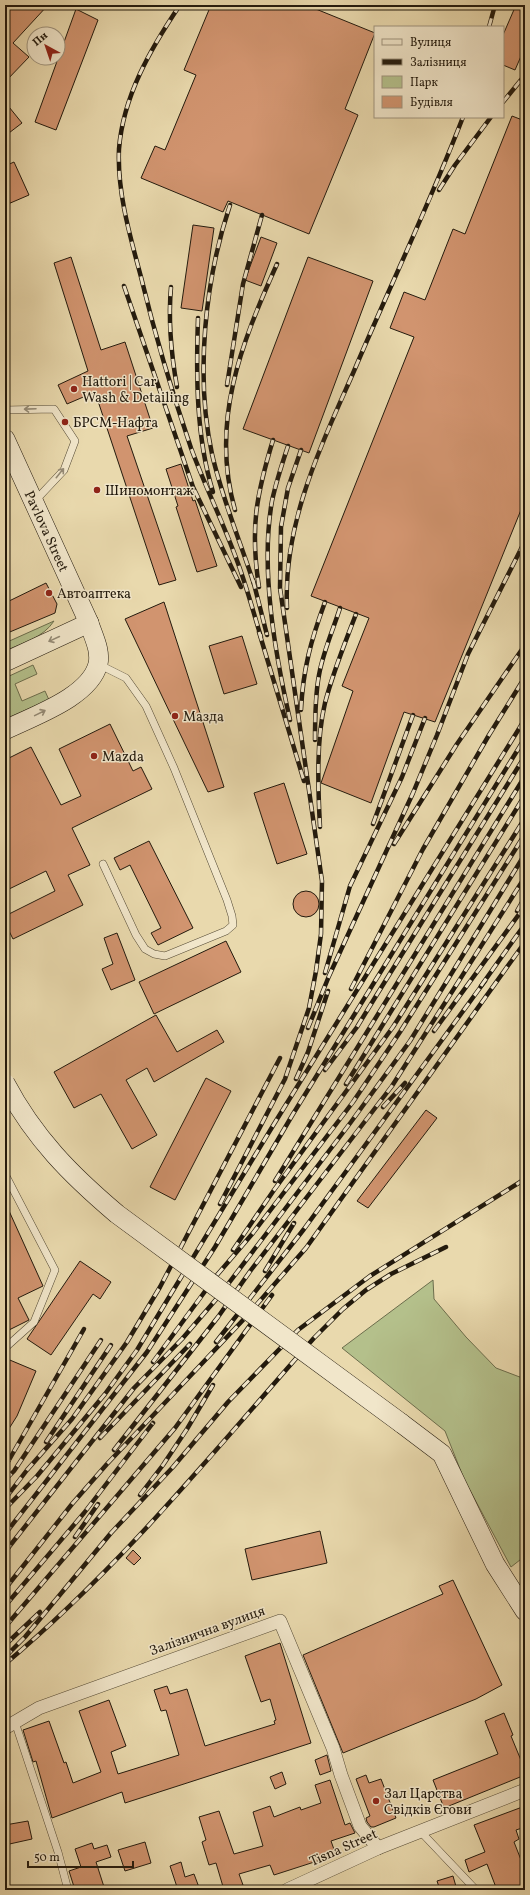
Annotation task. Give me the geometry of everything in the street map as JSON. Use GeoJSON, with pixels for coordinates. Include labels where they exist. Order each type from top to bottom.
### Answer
{"type":"FeatureCollection","features":[{"type":"Feature","properties":{"kind":"main road","name":"Pavlova Street"},"geometry":{"type":"LineString","coordinates":[[5,439],[89,623],[98,651],[98,664]]}},
{"type":"Feature","properties":{"kind":"main road"},"geometry":{"type":"LineString","coordinates":[[5,662],[89,623]]}},
{"type":"Feature","properties":{"kind":"main road"},"geometry":{"type":"LineString","coordinates":[[5,730],[73,697],[84,688],[93,677],[98,664]]}},
{"type":"Feature","properties":{"kind":"main road"},"geometry":{"type":"LineString","coordinates":[[5,1083],[39,1136],[59,1161],[117,1214],[401,1422],[442,1454],[495,1564],[525,1612]]}},
{"type":"Feature","properties":{"kind":"street","name":"Залізнична вулиця"},"geometry":{"type":"LineString","coordinates":[[10,1725],[39,1708],[280,1621],[333,1748],[341,1775],[360,1826],[378,1848]]}},
{"type":"Feature","properties":{"kind":"street","name":"Tisna Street"},"geometry":{"type":"LineString","coordinates":[[287,1890],[378,1848],[525,1790]]}},
{"type":"Feature","properties":{"kind":"lane"},"geometry":{"type":"LineString","coordinates":[[5,410],[54,409],[75,441],[64,470],[34,502]]}},
{"type":"Feature","properties":{"kind":"lane"},"geometry":{"type":"LineString","coordinates":[[98,664],[126,678],[146,706],[174,768],[224,893],[232,916],[233,925],[226,931],[165,956],[154,954],[145,949],[136,935],[103,864]]}},
{"type":"Feature","properties":{"kind":"lane"},"geometry":{"type":"LineString","coordinates":[[5,1174],[55,1270],[34,1322],[5,1348]]}},
{"type":"Feature","properties":{"kind":"lane"},"geometry":{"type":"LineString","coordinates":[[10,1725],[58,1852],[68,1890]]}},
{"type":"Feature","properties":{"kind":"lane"},"geometry":{"type":"LineString","coordinates":[[421,1832],[476,1890]]}},
{"type":"Feature","properties":{"kind":"green space"},"geometry":{"type":"Polygon","coordinates":[[[54,621],[38,636],[5,651],[5,643],[54,621]]]}},
{"type":"Feature","properties":{"kind":"green space"},"geometry":{"type":"Polygon","coordinates":[[[33,665],[37,674],[15,684],[22,701],[45,691],[49,700],[5,719],[5,678],[33,665]]]}},
{"type":"Feature","properties":{"kind":"green space"},"geometry":{"type":"Polygon","coordinates":[[[433,1280],[434,1299],[466,1337],[496,1368],[525,1379],[525,1556],[511,1567],[464,1479],[445,1431],[342,1348],[433,1280]]]}},
{"type":"Feature","properties":{"kind":"building"},"geometry":{"type":"Polygon","coordinates":[[[12,5],[48,5],[29,26],[26,26],[26,29],[13,43],[26,54],[26,60],[5,82],[5,13],[12,5]]]}},
{"type":"Feature","properties":{"kind":"building"},"geometry":{"type":"Polygon","coordinates":[[[211,5],[306,5],[374,33],[345,109],[358,115],[309,234],[228,201],[223,212],[141,178],[155,146],[165,150],[196,75],[184,70],[211,5]]]}},
{"type":"Feature","properties":{"kind":"building"},"geometry":{"type":"Polygon","coordinates":[[[516,5],[525,5],[525,47],[515,70],[504,65],[504,33],[516,5]]]}},
{"type":"Feature","properties":{"kind":"building"},"geometry":{"type":"Polygon","coordinates":[[[76,9],[98,20],[56,130],[35,122],[55,66],[66,66],[66,37],[76,9]]]}},
{"type":"Feature","properties":{"kind":"building"},"geometry":{"type":"Polygon","coordinates":[[[5,102],[22,123],[5,136],[5,102]]]}},
{"type":"Feature","properties":{"kind":"building"},"geometry":{"type":"Polygon","coordinates":[[[512,116],[525,121],[525,500],[435,722],[404,712],[371,803],[321,783],[353,691],[342,686],[369,618],[311,596],[414,337],[390,328],[404,292],[425,300],[453,229],[465,234],[512,116]]]}},
{"type":"Feature","properties":{"kind":"building"},"geometry":{"type":"Polygon","coordinates":[[[14,162],[29,195],[8,204],[5,197],[5,166],[14,162]]]}},
{"type":"Feature","properties":{"kind":"building"},"geometry":{"type":"Polygon","coordinates":[[[193,225],[214,228],[202,311],[181,308],[193,225]]]}},
{"type":"Feature","properties":{"kind":"building"},"geometry":{"type":"Polygon","coordinates":[[[261,237],[277,243],[261,286],[245,280],[261,237]]]}},
{"type":"Feature","properties":{"kind":"building"},"geometry":{"type":"Polygon","coordinates":[[[71,257],[101,350],[125,342],[153,428],[127,436],[176,580],[159,585],[95,392],[67,404],[58,385],[88,371],[54,263],[71,257]]]}},
{"type":"Feature","properties":{"kind":"building"},"geometry":{"type":"Polygon","coordinates":[[[308,257],[373,281],[309,453],[243,429],[308,257]]]}},
{"type":"Feature","properties":{"kind":"building"},"geometry":{"type":"Polygon","coordinates":[[[181,464],[193,501],[195,500],[217,566],[197,572],[176,507],[178,506],[166,469],[181,464]]]}},
{"type":"Feature","properties":{"kind":"building"},"geometry":{"type":"Polygon","coordinates":[[[46,583],[57,604],[55,613],[5,634],[5,603],[46,583]]]}},
{"type":"Feature","properties":{"kind":"building"},"geometry":{"type":"Polygon","coordinates":[[[164,602],[224,787],[208,792],[125,619],[164,602]]]}},
{"type":"Feature","properties":{"kind":"building"},"geometry":{"type":"Polygon","coordinates":[[[242,636],[257,684],[224,694],[209,646],[242,636]]]}},
{"type":"Feature","properties":{"kind":"building"},"geometry":{"type":"Polygon","coordinates":[[[110,724],[133,771],[141,767],[152,789],[72,828],[90,865],[68,875],[83,905],[13,939],[5,923],[5,916],[55,891],[46,871],[5,891],[5,760],[31,747],[61,805],[81,796],[59,749],[110,724]]]}},
{"type":"Feature","properties":{"kind":"building"},"geometry":{"type":"Polygon","coordinates":[[[284,783],[307,854],[277,864],[254,793],[284,783]]]}},
{"type":"Feature","properties":{"kind":"building"},"geometry":{"type":"Polygon","coordinates":[[[149,841],[193,928],[158,945],[151,933],[161,928],[130,865],[120,870],[114,858],[149,841]]]}},
{"type":"Feature","properties":{"kind":"building"},"geometry":{"type":"Polygon","coordinates":[[[306,891],[315,895],[319,904],[315,913],[306,917],[297,913],[293,904],[297,895],[306,891]]]}},
{"type":"Feature","properties":{"kind":"building"},"geometry":{"type":"Polygon","coordinates":[[[117,933],[135,980],[111,990],[102,969],[113,964],[104,938],[117,933]]]}},
{"type":"Feature","properties":{"kind":"building"},"geometry":{"type":"Polygon","coordinates":[[[226,941],[241,972],[154,1014],[139,982],[226,941]]]}},
{"type":"Feature","properties":{"kind":"building"},"geometry":{"type":"Polygon","coordinates":[[[156,1015],[177,1052],[217,1030],[224,1042],[154,1082],[147,1068],[126,1080],[157,1135],[132,1149],[101,1094],[74,1108],[54,1072],[156,1015]]]}},
{"type":"Feature","properties":{"kind":"building"},"geometry":{"type":"Polygon","coordinates":[[[206,1078],[231,1091],[175,1200],[150,1187],[206,1078]]]}},
{"type":"Feature","properties":{"kind":"building"},"geometry":{"type":"Polygon","coordinates":[[[426,1110],[437,1118],[368,1208],[357,1201],[426,1110]]]}},
{"type":"Feature","properties":{"kind":"building"},"geometry":{"type":"Polygon","coordinates":[[[5,1202],[43,1286],[18,1298],[29,1320],[5,1332],[5,1202]]]}},
{"type":"Feature","properties":{"kind":"building"},"geometry":{"type":"Polygon","coordinates":[[[80,1261],[111,1282],[100,1299],[93,1294],[51,1355],[27,1339],[80,1261]]]}},
{"type":"Feature","properties":{"kind":"building"},"geometry":{"type":"Polygon","coordinates":[[[5,1358],[36,1371],[17,1416],[5,1435],[5,1358]]]}},
{"type":"Feature","properties":{"kind":"building"},"geometry":{"type":"Polygon","coordinates":[[[320,1531],[327,1563],[252,1580],[245,1549],[320,1531]]]}},
{"type":"Feature","properties":{"kind":"building"},"geometry":{"type":"Polygon","coordinates":[[[133,1550],[141,1558],[134,1565],[126,1558],[133,1550]]]}},
{"type":"Feature","properties":{"kind":"building"},"geometry":{"type":"Polygon","coordinates":[[[453,1580],[502,1685],[476,1699],[343,1753],[303,1655],[443,1594],[439,1586],[453,1580]]]}},
{"type":"Feature","properties":{"kind":"building"},"geometry":{"type":"Polygon","coordinates":[[[280,1643],[311,1743],[125,1803],[122,1792],[52,1818],[36,1761],[33,1762],[23,1730],[49,1721],[73,1783],[101,1772],[79,1711],[109,1700],[126,1746],[111,1752],[118,1774],[179,1755],[166,1710],[161,1711],[154,1690],[167,1686],[170,1694],[187,1689],[205,1746],[275,1724],[274,1721],[276,1720],[270,1699],[261,1702],[245,1656],[280,1643]]]}},
{"type":"Feature","properties":{"kind":"building"},"geometry":{"type":"Polygon","coordinates":[[[504,1713],[513,1735],[511,1736],[525,1770],[525,1775],[444,1808],[433,1780],[498,1754],[485,1721],[504,1713]]]}},
{"type":"Feature","properties":{"kind":"building"},"geometry":{"type":"Polygon","coordinates":[[[327,1755],[331,1771],[320,1775],[315,1760],[327,1755]]]}},
{"type":"Feature","properties":{"kind":"building"},"geometry":{"type":"Polygon","coordinates":[[[282,1772],[286,1784],[275,1789],[270,1777],[282,1772]]]}},
{"type":"Feature","properties":{"kind":"building"},"geometry":{"type":"Polygon","coordinates":[[[366,1775],[369,1783],[381,1779],[396,1818],[374,1827],[371,1827],[367,1822],[366,1818],[370,1816],[356,1779],[366,1775]]]}},
{"type":"Feature","properties":{"kind":"building"},"geometry":{"type":"Polygon","coordinates":[[[330,1780],[345,1825],[350,1823],[355,1833],[331,1841],[336,1855],[274,1875],[270,1865],[239,1874],[243,1885],[224,1890],[216,1863],[209,1865],[202,1842],[206,1840],[199,1817],[219,1811],[234,1854],[263,1846],[253,1812],[270,1806],[274,1817],[300,1807],[301,1810],[321,1803],[315,1785],[330,1780]]]}},
{"type":"Feature","properties":{"kind":"building"},"geometry":{"type":"Polygon","coordinates":[[[525,1806],[525,1827],[516,1830],[519,1839],[514,1842],[525,1870],[525,1890],[497,1890],[487,1864],[469,1872],[465,1860],[485,1852],[474,1825],[525,1806]]]}},
{"type":"Feature","properties":{"kind":"building"},"geometry":{"type":"Polygon","coordinates":[[[28,1821],[32,1839],[5,1845],[5,1825],[28,1821]]]}},
{"type":"Feature","properties":{"kind":"building"},"geometry":{"type":"Polygon","coordinates":[[[145,1842],[151,1863],[125,1871],[118,1850],[145,1842]]]}},
{"type":"Feature","properties":{"kind":"building"},"geometry":{"type":"Polygon","coordinates":[[[92,1843],[94,1849],[107,1845],[111,1857],[96,1862],[105,1890],[75,1890],[69,1871],[81,1867],[75,1849],[92,1843]]]}},
{"type":"Feature","properties":{"kind":"building"},"geometry":{"type":"Polygon","coordinates":[[[181,1862],[185,1877],[194,1874],[200,1890],[178,1890],[170,1866],[181,1862]]]}},
{"type":"Feature","properties":{"kind":"building"},"geometry":{"type":"Polygon","coordinates":[[[453,1876],[457,1890],[440,1890],[437,1881],[453,1876]]]}},
{"type":"Feature","properties":{"kind":"railway"},"geometry":{"type":"LineString","coordinates":[[180,5],[149,55],[132,91],[126,110],[119,149],[122,198],[152,320],[171,385],[191,448],[240,569],[261,637]]}},
{"type":"Feature","properties":{"kind":"railway"},"geometry":{"type":"LineString","coordinates":[[489,26],[495,5]]}},
{"type":"Feature","properties":{"kind":"railway"},"geometry":{"type":"LineString","coordinates":[[504,101],[525,75]]}},
{"type":"Feature","properties":{"kind":"railway"},"geometry":{"type":"LineString","coordinates":[[287,608],[287,576],[291,546],[298,515],[317,457],[424,213],[463,118]]}},
{"type":"Feature","properties":{"kind":"railway"},"geometry":{"type":"LineString","coordinates":[[439,190],[455,165],[490,118]]}},
{"type":"Feature","properties":{"kind":"railway"},"geometry":{"type":"LineString","coordinates":[[230,205],[214,264],[209,296],[205,328],[204,392],[207,424],[216,470],[254,584]]}},
{"type":"Feature","properties":{"kind":"railway"},"geometry":{"type":"LineString","coordinates":[[227,385],[243,284],[262,215]]}},
{"type":"Feature","properties":{"kind":"railway"},"geometry":{"type":"LineString","coordinates":[[235,510],[228,477],[226,446],[228,415],[233,384],[241,354],[277,264]]}},
{"type":"Feature","properties":{"kind":"railway"},"geometry":{"type":"LineString","coordinates":[[124,286],[193,487],[241,587]]}},
{"type":"Feature","properties":{"kind":"railway"},"geometry":{"type":"LineString","coordinates":[[171,287],[171,337],[177,387]]}},
{"type":"Feature","properties":{"kind":"railway"},"geometry":{"type":"LineString","coordinates":[[198,318],[198,406],[203,450],[213,492]]}},
{"type":"Feature","properties":{"kind":"railway"},"geometry":{"type":"LineString","coordinates":[[259,587],[255,547],[256,513],[262,478],[273,440]]}},
{"type":"Feature","properties":{"kind":"railway"},"geometry":{"type":"LineString","coordinates":[[288,446],[272,501],[269,527],[268,583],[279,667],[290,720]]}},
{"type":"Feature","properties":{"kind":"railway"},"geometry":{"type":"LineString","coordinates":[[220,1204],[285,1079],[309,1008],[321,934],[322,881],[280,588],[281,527],[288,488],[301,450]]}},
{"type":"Feature","properties":{"kind":"railway"},"geometry":{"type":"LineString","coordinates":[[308,1028],[329,976],[413,793],[468,654],[525,541]]}},
{"type":"Feature","properties":{"kind":"railway"},"geometry":{"type":"LineString","coordinates":[[253,580],[267,635]]}},
{"type":"Feature","properties":{"kind":"railway"},"geometry":{"type":"LineString","coordinates":[[301,710],[308,655],[325,602]]}},
{"type":"Feature","properties":{"kind":"railway"},"geometry":{"type":"LineString","coordinates":[[315,740],[316,699],[319,675],[340,608]]}},
{"type":"Feature","properties":{"kind":"railway"},"geometry":{"type":"LineString","coordinates":[[320,827],[318,765],[322,717],[339,658],[356,614]]}},
{"type":"Feature","properties":{"kind":"railway"},"geometry":{"type":"LineString","coordinates":[[259,632],[304,781]]}},
{"type":"Feature","properties":{"kind":"railway"},"geometry":{"type":"LineString","coordinates":[[394,844],[457,744],[525,645]]}},
{"type":"Feature","properties":{"kind":"railway"},"geometry":{"type":"LineString","coordinates":[[351,989],[423,849],[489,735],[525,677]]}},
{"type":"Feature","properties":{"kind":"railway"},"geometry":{"type":"LineString","coordinates":[[373,824],[413,715]]}},
{"type":"Feature","properties":{"kind":"railway"},"geometry":{"type":"LineString","coordinates":[[325,973],[350,886],[402,777],[425,718]]}},
{"type":"Feature","properties":{"kind":"railway"},"geometry":{"type":"LineString","coordinates":[[5,1509],[37,1476],[105,1394],[137,1350],[274,1124],[525,719]]}},
{"type":"Feature","properties":{"kind":"railway"},"geometry":{"type":"LineString","coordinates":[[5,1534],[147,1352],[215,1247],[293,1114],[525,738]]}},
{"type":"Feature","properties":{"kind":"railway"},"geometry":{"type":"LineString","coordinates":[[325,1070],[357,1027],[525,756]]}},
{"type":"Feature","properties":{"kind":"railway"},"geometry":{"type":"LineString","coordinates":[[275,1181],[525,776]]}},
{"type":"Feature","properties":{"kind":"railway"},"geometry":{"type":"LineString","coordinates":[[346,1084],[525,795]]}},
{"type":"Feature","properties":{"kind":"railway"},"geometry":{"type":"LineString","coordinates":[[233,1250],[274,1190],[393,1027],[525,818]]}},
{"type":"Feature","properties":{"kind":"railway"},"geometry":{"type":"LineString","coordinates":[[153,1362],[217,1275],[253,1233],[353,1102],[400,1032],[525,834]]}},
{"type":"Feature","properties":{"kind":"railway"},"geometry":{"type":"LineString","coordinates":[[5,1552],[134,1388],[182,1339],[219,1296],[351,1122],[410,1041],[525,854]]}},
{"type":"Feature","properties":{"kind":"railway"},"geometry":{"type":"LineString","coordinates":[[114,1450],[218,1317],[251,1270],[392,1086],[525,877]]}},
{"type":"Feature","properties":{"kind":"railway"},"geometry":{"type":"LineString","coordinates":[[517,911],[525,897]]}},
{"type":"Feature","properties":{"kind":"railway"},"geometry":{"type":"LineString","coordinates":[[434,1031],[525,906]]}},
{"type":"Feature","properties":{"kind":"railway"},"geometry":{"type":"LineString","coordinates":[[481,986],[525,924]]}},
{"type":"Feature","properties":{"kind":"railway"},"geometry":{"type":"LineString","coordinates":[[5,1589],[72,1504],[107,1464],[244,1319],[306,1248],[525,942]]}},
{"type":"Feature","properties":{"kind":"railway"},"geometry":{"type":"LineString","coordinates":[[216,1342],[304,1229],[485,981]]}},
{"type":"Feature","properties":{"kind":"railway"},"geometry":{"type":"LineString","coordinates":[[296,1079],[308,1052],[328,991]]}},
{"type":"Feature","properties":{"kind":"railway"},"geometry":{"type":"LineString","coordinates":[[5,1499],[27,1470],[72,1419],[127,1342],[160,1287],[280,1058]]}},
{"type":"Feature","properties":{"kind":"railway"},"geometry":{"type":"LineString","coordinates":[[383,1107],[405,1083]]}},
{"type":"Feature","properties":{"kind":"railway"},"geometry":{"type":"LineString","coordinates":[[5,1657],[25,1637],[111,1533],[173,1467],[228,1402],[298,1330],[370,1276],[525,1179]]}},
{"type":"Feature","properties":{"kind":"railway"},"geometry":{"type":"LineString","coordinates":[[265,1271],[294,1223]]}},
{"type":"Feature","properties":{"kind":"railway"},"geometry":{"type":"LineString","coordinates":[[5,1664],[47,1627],[127,1548],[166,1507],[314,1338],[343,1309],[366,1290],[391,1274],[446,1247]]}},
{"type":"Feature","properties":{"kind":"railway"},"geometry":{"type":"LineString","coordinates":[[5,1627],[175,1428],[272,1295]]}},
{"type":"Feature","properties":{"kind":"railway"},"geometry":{"type":"LineString","coordinates":[[5,1467],[84,1329]]}},
{"type":"Feature","properties":{"kind":"railway"},"geometry":{"type":"LineString","coordinates":[[5,1480],[14,1471],[101,1340]]}},
{"type":"Feature","properties":{"kind":"railway"},"geometry":{"type":"LineString","coordinates":[[100,1438],[190,1344]]}},
{"type":"Feature","properties":{"kind":"railway"},"geometry":{"type":"LineString","coordinates":[[46,1442],[111,1345]]}},
{"type":"Feature","properties":{"kind":"railway"},"geometry":{"type":"LineString","coordinates":[[140,1495],[163,1465],[187,1429],[213,1385]]}},
{"type":"Feature","properties":{"kind":"railway"},"geometry":{"type":"LineString","coordinates":[[5,1606],[84,1513],[153,1423]]}},
{"type":"Feature","properties":{"kind":"railway"},"geometry":{"type":"LineString","coordinates":[[75,1537],[98,1504]]}},
{"type":"Feature","properties":{"kind":"railway"},"geometry":{"type":"LineString","coordinates":[[5,1645],[40,1612]]}},
{"type":"Feature","properties":{"kind":"place","name":"Hattori | Car Wash & Detailing"},"geometry":{"type":"Point","coordinates":[74,389]}},
{"type":"Feature","properties":{"kind":"place","name":"БРСМ-Нафта"},"geometry":{"type":"Point","coordinates":[65,422]}},
{"type":"Feature","properties":{"kind":"place","name":"Шиномонтаж"},"geometry":{"type":"Point","coordinates":[97,490]}},
{"type":"Feature","properties":{"kind":"place","name":"Автоаптека"},"geometry":{"type":"Point","coordinates":[49,593]}},
{"type":"Feature","properties":{"kind":"place","name":"Мазда"},"geometry":{"type":"Point","coordinates":[175,716]}},
{"type":"Feature","properties":{"kind":"place","name":"Mazda"},"geometry":{"type":"Point","coordinates":[94,756]}},
{"type":"Feature","properties":{"kind":"place","name":"Зал Царства Свідків Єгови"},"geometry":{"type":"Point","coordinates":[376,1801]}}]}
